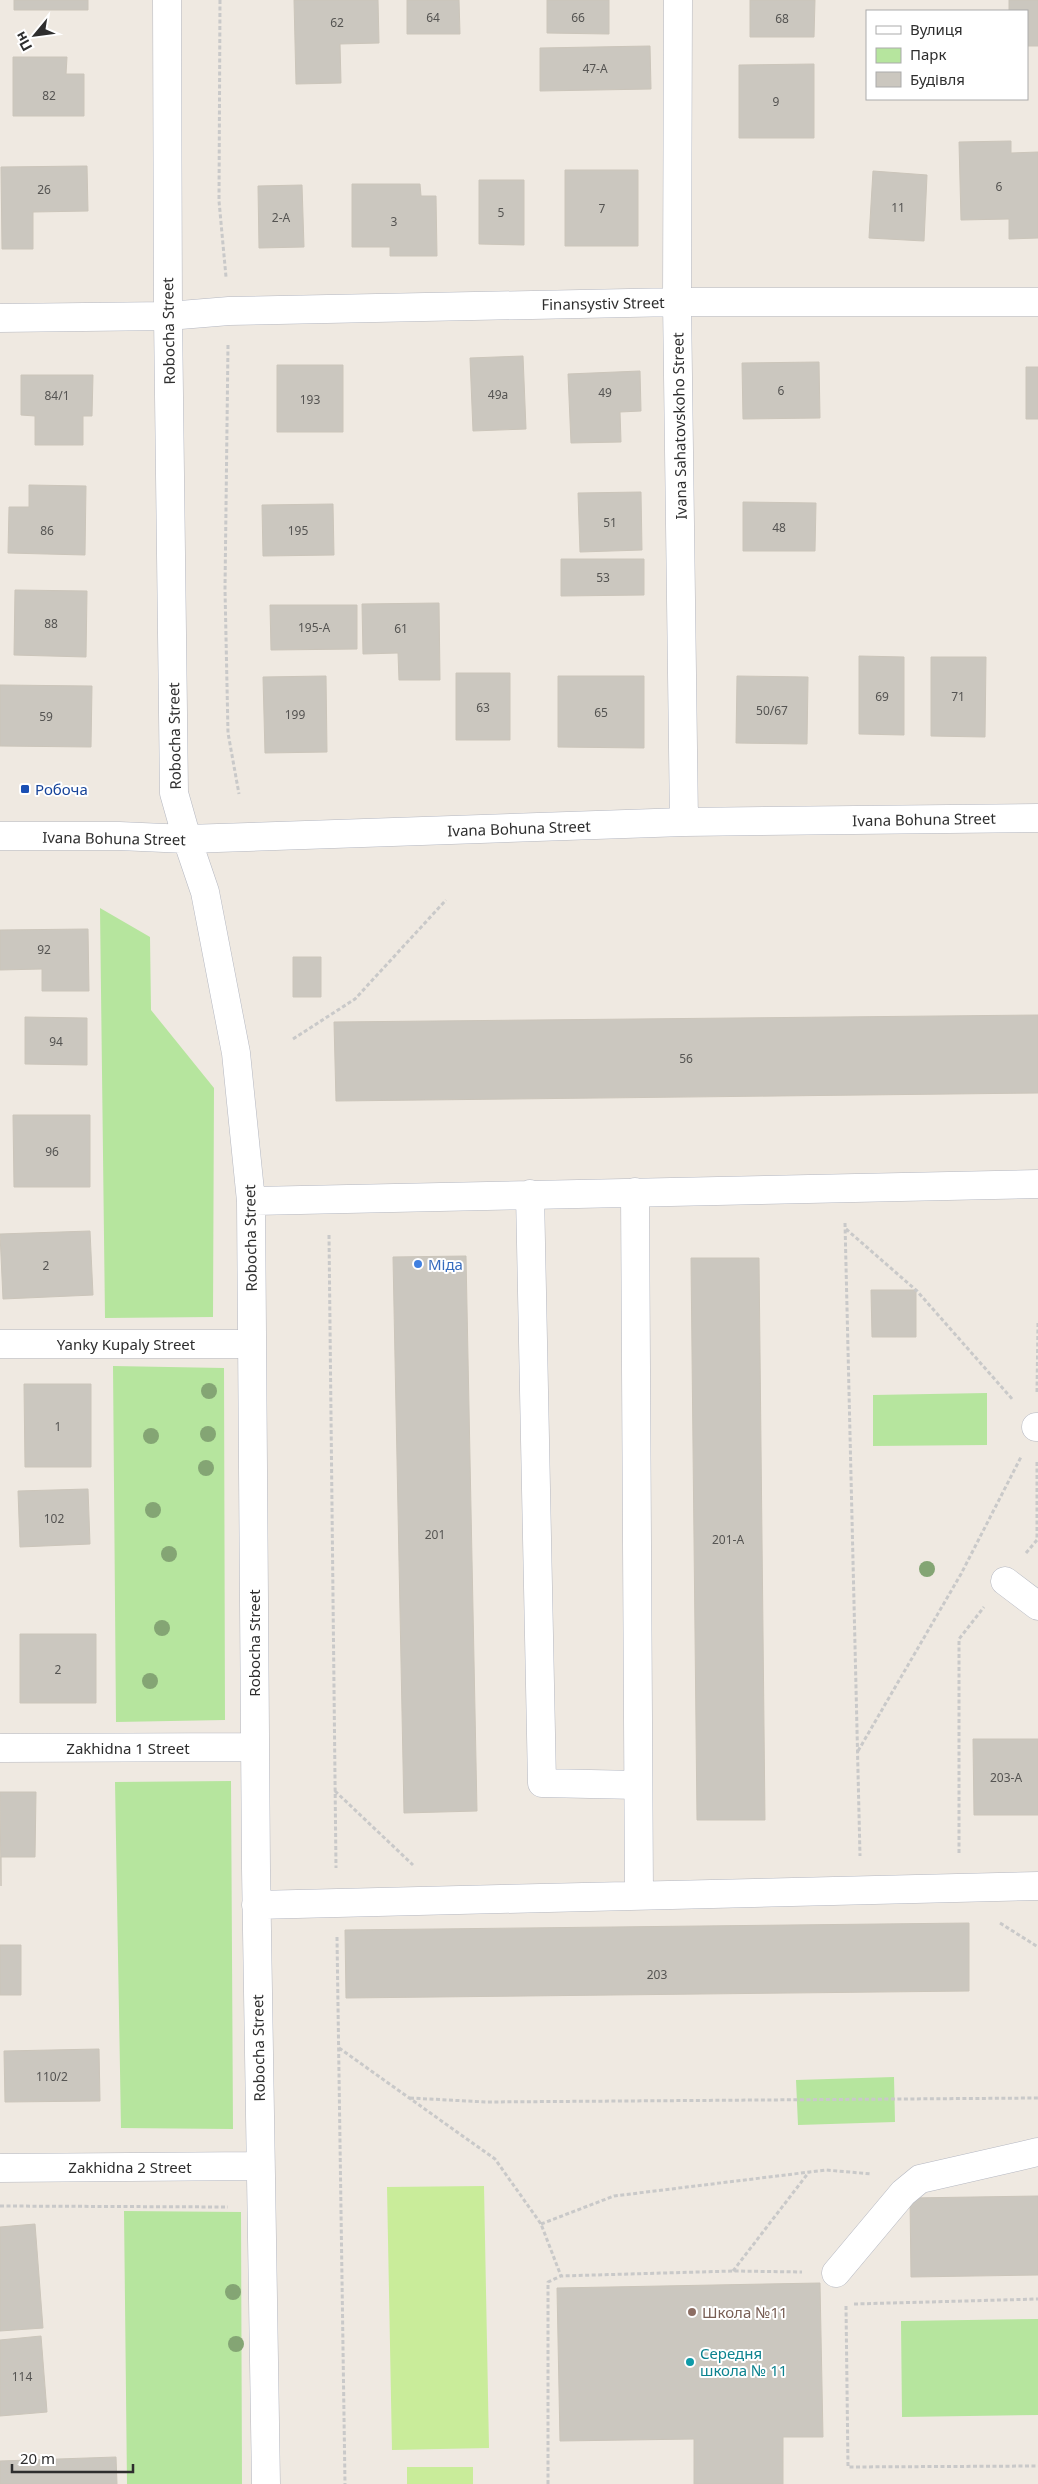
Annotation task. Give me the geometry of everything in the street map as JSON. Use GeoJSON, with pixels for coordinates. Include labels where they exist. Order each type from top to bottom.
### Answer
{"type":"FeatureCollection","features":[{"type":"Feature","properties":{"kind":"street","name":"Robocha Street"},"geometry":{"type":"LineString","coordinates":[[167,0],[168,316],[174,793],[205,892],[236,1053],[251,1201],[256,1905],[266,2484]]}},
{"type":"Feature","properties":{"kind":"street","name":"Ivana Sahatovskoho Street"},"geometry":{"type":"LineString","coordinates":[[678,0],[677,302],[684,822]]}},
{"type":"Feature","properties":{"kind":"street","name":"Finansystiv Street"},"geometry":{"type":"LineString","coordinates":[[0,318],[168,316],[228,311],[677,302],[1038,302]]}},
{"type":"Feature","properties":{"kind":"street","name":"Ivana Bohuna Street"},"geometry":{"type":"LineString","coordinates":[[0,836],[119,836],[187,839],[684,822],[1038,818]]}},
{"type":"Feature","properties":{"kind":"street"},"geometry":{"type":"LineString","coordinates":[[251,1201],[1038,1184]]}},
{"type":"Feature","properties":{"kind":"street"},"geometry":{"type":"LineString","coordinates":[[634,1192],[639,1896]]}},
{"type":"Feature","properties":{"kind":"street"},"geometry":{"type":"LineString","coordinates":[[530,1194],[542,1783],[638,1785]]}},
{"type":"Feature","properties":{"kind":"street","name":"Yanky Kupaly Street"},"geometry":{"type":"LineString","coordinates":[[0,1344],[252,1344]]}},
{"type":"Feature","properties":{"kind":"street"},"geometry":{"type":"LineString","coordinates":[[1004,1581],[1038,1606]]}},
{"type":"Feature","properties":{"kind":"street","name":"Zakhidna 1 Street"},"geometry":{"type":"LineString","coordinates":[[0,1748],[255,1748]]}},
{"type":"Feature","properties":{"kind":"street"},"geometry":{"type":"LineString","coordinates":[[256,1905],[1038,1886]]}},
{"type":"Feature","properties":{"kind":"street"},"geometry":{"type":"LineString","coordinates":[[836,2272],[903,2193],[920,2179],[1038,2149]]}},
{"type":"Feature","properties":{"kind":"street","name":"Zakhidna 2 Street"},"geometry":{"type":"LineString","coordinates":[[0,2168],[260,2166]]}},
{"type":"Feature","properties":{"kind":"path"},"geometry":{"type":"LineString","coordinates":[[220,0],[219,201],[228,311],[225,599],[228,733],[239,794]]}},
{"type":"Feature","properties":{"kind":"path"},"geometry":{"type":"LineString","coordinates":[[293,1038],[355,999],[446,900]]}},
{"type":"Feature","properties":{"kind":"path"},"geometry":{"type":"LineString","coordinates":[[845,1187],[860,1890]]}},
{"type":"Feature","properties":{"kind":"path"},"geometry":{"type":"LineString","coordinates":[[328,1199],[345,2484]]}},
{"type":"Feature","properties":{"kind":"path"},"geometry":{"type":"LineString","coordinates":[[846,1229],[918,1291],[1037,1427]]}},
{"type":"Feature","properties":{"kind":"path"},"geometry":{"type":"LineString","coordinates":[[960,1888],[959,1639],[1037,1540],[1038,1323]]}},
{"type":"Feature","properties":{"kind":"path"},"geometry":{"type":"LineString","coordinates":[[858,1752],[960,1574],[1037,1427]]}},
{"type":"Feature","properties":{"kind":"path"},"geometry":{"type":"LineString","coordinates":[[335,1791],[450,1900]]}},
{"type":"Feature","properties":{"kind":"path"},"geometry":{"type":"LineString","coordinates":[[338,2048],[495,2159],[541,2224],[561,2276]]}},
{"type":"Feature","properties":{"kind":"path"},"geometry":{"type":"LineString","coordinates":[[410,2098],[486,2102],[1038,2098]]}},
{"type":"Feature","properties":{"kind":"path"},"geometry":{"type":"LineString","coordinates":[[541,2224],[614,2196],[826,2170],[920,2179]]}},
{"type":"Feature","properties":{"kind":"path"},"geometry":{"type":"LineString","coordinates":[[733,2271],[810,2172]]}},
{"type":"Feature","properties":{"kind":"path"},"geometry":{"type":"LineString","coordinates":[[0,2206],[261,2207]]}},
{"type":"Feature","properties":{"kind":"path"},"geometry":{"type":"LineString","coordinates":[[548,2484],[548,2282],[561,2276],[733,2271],[836,2272]]}},
{"type":"Feature","properties":{"kind":"path"},"geometry":{"type":"LineString","coordinates":[[1038,2299],[846,2304],[848,2467],[1038,2466]]}},
{"type":"Feature","properties":{"kind":"green space"},"geometry":{"type":"Polygon","coordinates":[[[100,908],[150,937],[151,1010],[214,1088],[213,1317],[105,1318],[100,908]]]}},
{"type":"Feature","properties":{"kind":"green space"},"geometry":{"type":"Polygon","coordinates":[[[113,1366],[224,1368],[225,1720],[116,1722],[113,1366]]]}},
{"type":"Feature","properties":{"kind":"green space"},"geometry":{"type":"Polygon","coordinates":[[[987,1393],[987,1445],[873,1446],[873,1395],[987,1393]]]}},
{"type":"Feature","properties":{"kind":"green space"},"geometry":{"type":"Polygon","coordinates":[[[231,1781],[233,2129],[121,2128],[115,1782],[231,1781]]]}},
{"type":"Feature","properties":{"kind":"green space"},"geometry":{"type":"Polygon","coordinates":[[[894,2077],[895,2122],[798,2125],[796,2080],[894,2077]]]}},
{"type":"Feature","properties":{"kind":"green space"},"geometry":{"type":"Polygon","coordinates":[[[484,2186],[489,2448],[392,2450],[387,2187],[484,2186]]]}},
{"type":"Feature","properties":{"kind":"green space"},"geometry":{"type":"Polygon","coordinates":[[[124,2211],[241,2212],[242,2484],[127,2484],[124,2211]]]}},
{"type":"Feature","properties":{"kind":"green space"},"geometry":{"type":"Polygon","coordinates":[[[1038,2319],[1038,2415],[902,2417],[901,2321],[1038,2319]]]}},
{"type":"Feature","properties":{"kind":"green space"},"geometry":{"type":"Polygon","coordinates":[[[407,2467],[473,2467],[473,2484],[407,2484],[407,2467]]]}},
{"type":"Feature","properties":{"kind":"building"},"geometry":{"type":"Polygon","coordinates":[[[14,0],[88,0],[88,10],[14,10],[14,0]]]}},
{"type":"Feature","properties":{"kind":"building"},"geometry":{"type":"Polygon","coordinates":[[[294,0],[378,0],[379,43],[340,44],[341,83],[296,84],[294,0]]]}},
{"type":"Feature","properties":{"kind":"building"},"geometry":{"type":"Polygon","coordinates":[[[407,0],[459,0],[460,34],[407,34],[407,0]]]}},
{"type":"Feature","properties":{"kind":"building"},"geometry":{"type":"Polygon","coordinates":[[[547,0],[609,0],[609,34],[547,33],[547,0]]]}},
{"type":"Feature","properties":{"kind":"building"},"geometry":{"type":"Polygon","coordinates":[[[750,0],[815,0],[814,37],[750,37],[750,0]]]}},
{"type":"Feature","properties":{"kind":"building"},"geometry":{"type":"Polygon","coordinates":[[[1009,0],[1038,0],[1038,46],[1028,46],[1028,10],[1009,10],[1009,0]]]}},
{"type":"Feature","properties":{"kind":"building"},"geometry":{"type":"Polygon","coordinates":[[[650,46],[651,89],[540,91],[540,48],[650,46]]]}},
{"type":"Feature","properties":{"kind":"building"},"geometry":{"type":"Polygon","coordinates":[[[13,57],[67,57],[66,74],[84,74],[84,116],[13,116],[13,57]]]}},
{"type":"Feature","properties":{"kind":"building"},"geometry":{"type":"Polygon","coordinates":[[[814,64],[814,138],[739,138],[739,65],[814,64]]]}},
{"type":"Feature","properties":{"kind":"building"},"geometry":{"type":"Polygon","coordinates":[[[1011,141],[1011,153],[1038,152],[1038,238],[1009,239],[1009,219],[961,220],[959,142],[1011,141]]]}},
{"type":"Feature","properties":{"kind":"building"},"geometry":{"type":"Polygon","coordinates":[[[87,166],[88,211],[33,212],[33,249],[2,249],[1,167],[87,166]]]}},
{"type":"Feature","properties":{"kind":"building"},"geometry":{"type":"Polygon","coordinates":[[[565,170],[638,170],[638,246],[565,246],[565,170]]]}},
{"type":"Feature","properties":{"kind":"building"},"geometry":{"type":"Polygon","coordinates":[[[873,171],[927,175],[924,241],[869,238],[873,171]]]}},
{"type":"Feature","properties":{"kind":"building"},"geometry":{"type":"Polygon","coordinates":[[[479,180],[524,180],[524,245],[479,244],[479,180]]]}},
{"type":"Feature","properties":{"kind":"building"},"geometry":{"type":"Polygon","coordinates":[[[352,184],[420,184],[421,196],[436,196],[437,256],[390,256],[390,247],[352,247],[352,184]]]}},
{"type":"Feature","properties":{"kind":"building"},"geometry":{"type":"Polygon","coordinates":[[[302,185],[304,247],[259,248],[258,186],[302,185]]]}},
{"type":"Feature","properties":{"kind":"building"},"geometry":{"type":"Polygon","coordinates":[[[523,356],[526,429],[473,431],[470,358],[523,356]]]}},
{"type":"Feature","properties":{"kind":"building"},"geometry":{"type":"Polygon","coordinates":[[[819,362],[820,418],[743,419],[742,363],[819,362]]]}},
{"type":"Feature","properties":{"kind":"building"},"geometry":{"type":"Polygon","coordinates":[[[277,365],[343,365],[343,432],[277,432],[277,365]]]}},
{"type":"Feature","properties":{"kind":"building"},"geometry":{"type":"Polygon","coordinates":[[[1026,367],[1038,367],[1038,419],[1026,419],[1026,367]]]}},
{"type":"Feature","properties":{"kind":"building"},"geometry":{"type":"Polygon","coordinates":[[[640,371],[641,411],[620,412],[621,442],[571,443],[568,374],[640,371]]]}},
{"type":"Feature","properties":{"kind":"building"},"geometry":{"type":"Polygon","coordinates":[[[21,375],[93,375],[92,416],[83,416],[83,445],[35,445],[35,416],[21,415],[21,375]]]}},
{"type":"Feature","properties":{"kind":"building"},"geometry":{"type":"Polygon","coordinates":[[[29,485],[86,486],[85,555],[8,553],[9,507],[29,507],[29,485]]]}},
{"type":"Feature","properties":{"kind":"building"},"geometry":{"type":"Polygon","coordinates":[[[641,492],[642,550],[580,552],[578,493],[641,492]]]}},
{"type":"Feature","properties":{"kind":"building"},"geometry":{"type":"Polygon","coordinates":[[[743,502],[816,503],[815,551],[743,551],[743,502]]]}},
{"type":"Feature","properties":{"kind":"building"},"geometry":{"type":"Polygon","coordinates":[[[333,504],[334,555],[263,556],[262,505],[333,504]]]}},
{"type":"Feature","properties":{"kind":"building"},"geometry":{"type":"Polygon","coordinates":[[[561,559],[644,559],[644,595],[561,596],[561,559]]]}},
{"type":"Feature","properties":{"kind":"building"},"geometry":{"type":"Polygon","coordinates":[[[15,590],[87,591],[86,657],[14,655],[15,590]]]}},
{"type":"Feature","properties":{"kind":"building"},"geometry":{"type":"Polygon","coordinates":[[[439,603],[440,680],[399,680],[398,653],[363,654],[362,604],[439,603]]]}},
{"type":"Feature","properties":{"kind":"building"},"geometry":{"type":"Polygon","coordinates":[[[270,605],[357,605],[357,649],[271,650],[270,605]]]}},
{"type":"Feature","properties":{"kind":"building"},"geometry":{"type":"Polygon","coordinates":[[[859,656],[904,657],[904,735],[859,734],[859,656]]]}},
{"type":"Feature","properties":{"kind":"building"},"geometry":{"type":"Polygon","coordinates":[[[931,657],[986,657],[985,737],[931,736],[931,657]]]}},
{"type":"Feature","properties":{"kind":"building"},"geometry":{"type":"Polygon","coordinates":[[[456,673],[510,673],[510,740],[456,740],[456,673]]]}},
{"type":"Feature","properties":{"kind":"building"},"geometry":{"type":"Polygon","coordinates":[[[326,676],[327,752],[265,753],[263,677],[326,676]]]}},
{"type":"Feature","properties":{"kind":"building"},"geometry":{"type":"Polygon","coordinates":[[[558,676],[644,676],[644,748],[558,747],[558,676]]]}},
{"type":"Feature","properties":{"kind":"building"},"geometry":{"type":"Polygon","coordinates":[[[737,676],[808,677],[807,744],[736,743],[737,676]]]}},
{"type":"Feature","properties":{"kind":"building"},"geometry":{"type":"Polygon","coordinates":[[[0,685],[92,686],[91,747],[0,746],[0,685]]]}},
{"type":"Feature","properties":{"kind":"building"},"geometry":{"type":"Polygon","coordinates":[[[88,929],[89,991],[42,991],[42,969],[0,970],[0,930],[88,929]]]}},
{"type":"Feature","properties":{"kind":"building"},"geometry":{"type":"Polygon","coordinates":[[[293,957],[321,957],[321,997],[293,997],[293,957]]]}},
{"type":"Feature","properties":{"kind":"building"},"geometry":{"type":"Polygon","coordinates":[[[1038,1015],[1038,1093],[336,1101],[334,1022],[1038,1015]]]}},
{"type":"Feature","properties":{"kind":"building"},"geometry":{"type":"Polygon","coordinates":[[[25,1017],[87,1018],[87,1065],[25,1064],[25,1017]]]}},
{"type":"Feature","properties":{"kind":"building"},"geometry":{"type":"Polygon","coordinates":[[[13,1115],[90,1115],[90,1187],[14,1187],[13,1115]]]}},
{"type":"Feature","properties":{"kind":"building"},"geometry":{"type":"Polygon","coordinates":[[[90,1231],[93,1295],[3,1299],[0,1234],[90,1231]]]}},
{"type":"Feature","properties":{"kind":"building"},"geometry":{"type":"Polygon","coordinates":[[[466,1256],[477,1811],[404,1813],[393,1257],[466,1256]]]}},
{"type":"Feature","properties":{"kind":"building"},"geometry":{"type":"Polygon","coordinates":[[[691,1258],[759,1258],[765,1820],[697,1820],[691,1258]]]}},
{"type":"Feature","properties":{"kind":"building"},"geometry":{"type":"Polygon","coordinates":[[[871,1290],[916,1290],[916,1337],[872,1337],[871,1290]]]}},
{"type":"Feature","properties":{"kind":"building"},"geometry":{"type":"Polygon","coordinates":[[[24,1384],[91,1384],[91,1467],[25,1467],[24,1384]]]}},
{"type":"Feature","properties":{"kind":"building"},"geometry":{"type":"Polygon","coordinates":[[[88,1489],[90,1544],[20,1547],[18,1491],[88,1489]]]}},
{"type":"Feature","properties":{"kind":"building"},"geometry":{"type":"Polygon","coordinates":[[[20,1634],[96,1634],[96,1703],[20,1703],[20,1634]]]}},
{"type":"Feature","properties":{"kind":"building"},"geometry":{"type":"Polygon","coordinates":[[[973,1739],[1038,1739],[1038,1815],[974,1815],[973,1739]]]}},
{"type":"Feature","properties":{"kind":"building"},"geometry":{"type":"Polygon","coordinates":[[[0,1792],[36,1792],[35,1857],[1,1857],[1,1886],[0,1792]]]}},
{"type":"Feature","properties":{"kind":"building"},"geometry":{"type":"Polygon","coordinates":[[[969,1923],[969,1991],[346,1998],[345,1930],[969,1923]]]}},
{"type":"Feature","properties":{"kind":"building"},"geometry":{"type":"Polygon","coordinates":[[[0,1945],[21,1945],[21,1995],[0,1995],[0,1945]]]}},
{"type":"Feature","properties":{"kind":"building"},"geometry":{"type":"Polygon","coordinates":[[[99,2049],[100,2101],[5,2102],[4,2051],[99,2049]]]}},
{"type":"Feature","properties":{"kind":"building"},"geometry":{"type":"Polygon","coordinates":[[[1038,2196],[1038,2275],[911,2277],[910,2198],[1038,2196]]]}},
{"type":"Feature","properties":{"kind":"building"},"geometry":{"type":"Polygon","coordinates":[[[35,2224],[43,2328],[0,2331],[0,2227],[35,2224]]]}},
{"type":"Feature","properties":{"kind":"building","name":"Середня школа № 11"},"geometry":{"type":"Polygon","coordinates":[[[820,2283],[823,2437],[783,2437],[783,2484],[694,2484],[694,2439],[560,2441],[557,2288],[820,2283]]]}},
{"type":"Feature","properties":{"kind":"building"},"geometry":{"type":"Polygon","coordinates":[[[41,2336],[47,2412],[0,2416],[0,2340],[41,2336]]]}},
{"type":"Feature","properties":{"kind":"building"},"geometry":{"type":"Polygon","coordinates":[[[116,2457],[117,2484],[0,2484],[0,2461],[116,2457]]]}},
{"type":"Feature","properties":{"kind":"place","name":"Робоча"},"geometry":{"type":"Point","coordinates":[25,789]}},
{"type":"Feature","properties":{"kind":"place","name":"Міда"},"geometry":{"type":"Point","coordinates":[418,1264]}},
{"type":"Feature","properties":{"kind":"place","name":"Школа №11"},"geometry":{"type":"Point","coordinates":[692,2312]}},
{"type":"Feature","properties":{"kind":"place","name":"Середня школа № 11"},"geometry":{"type":"Point","coordinates":[690,2362]}}]}
